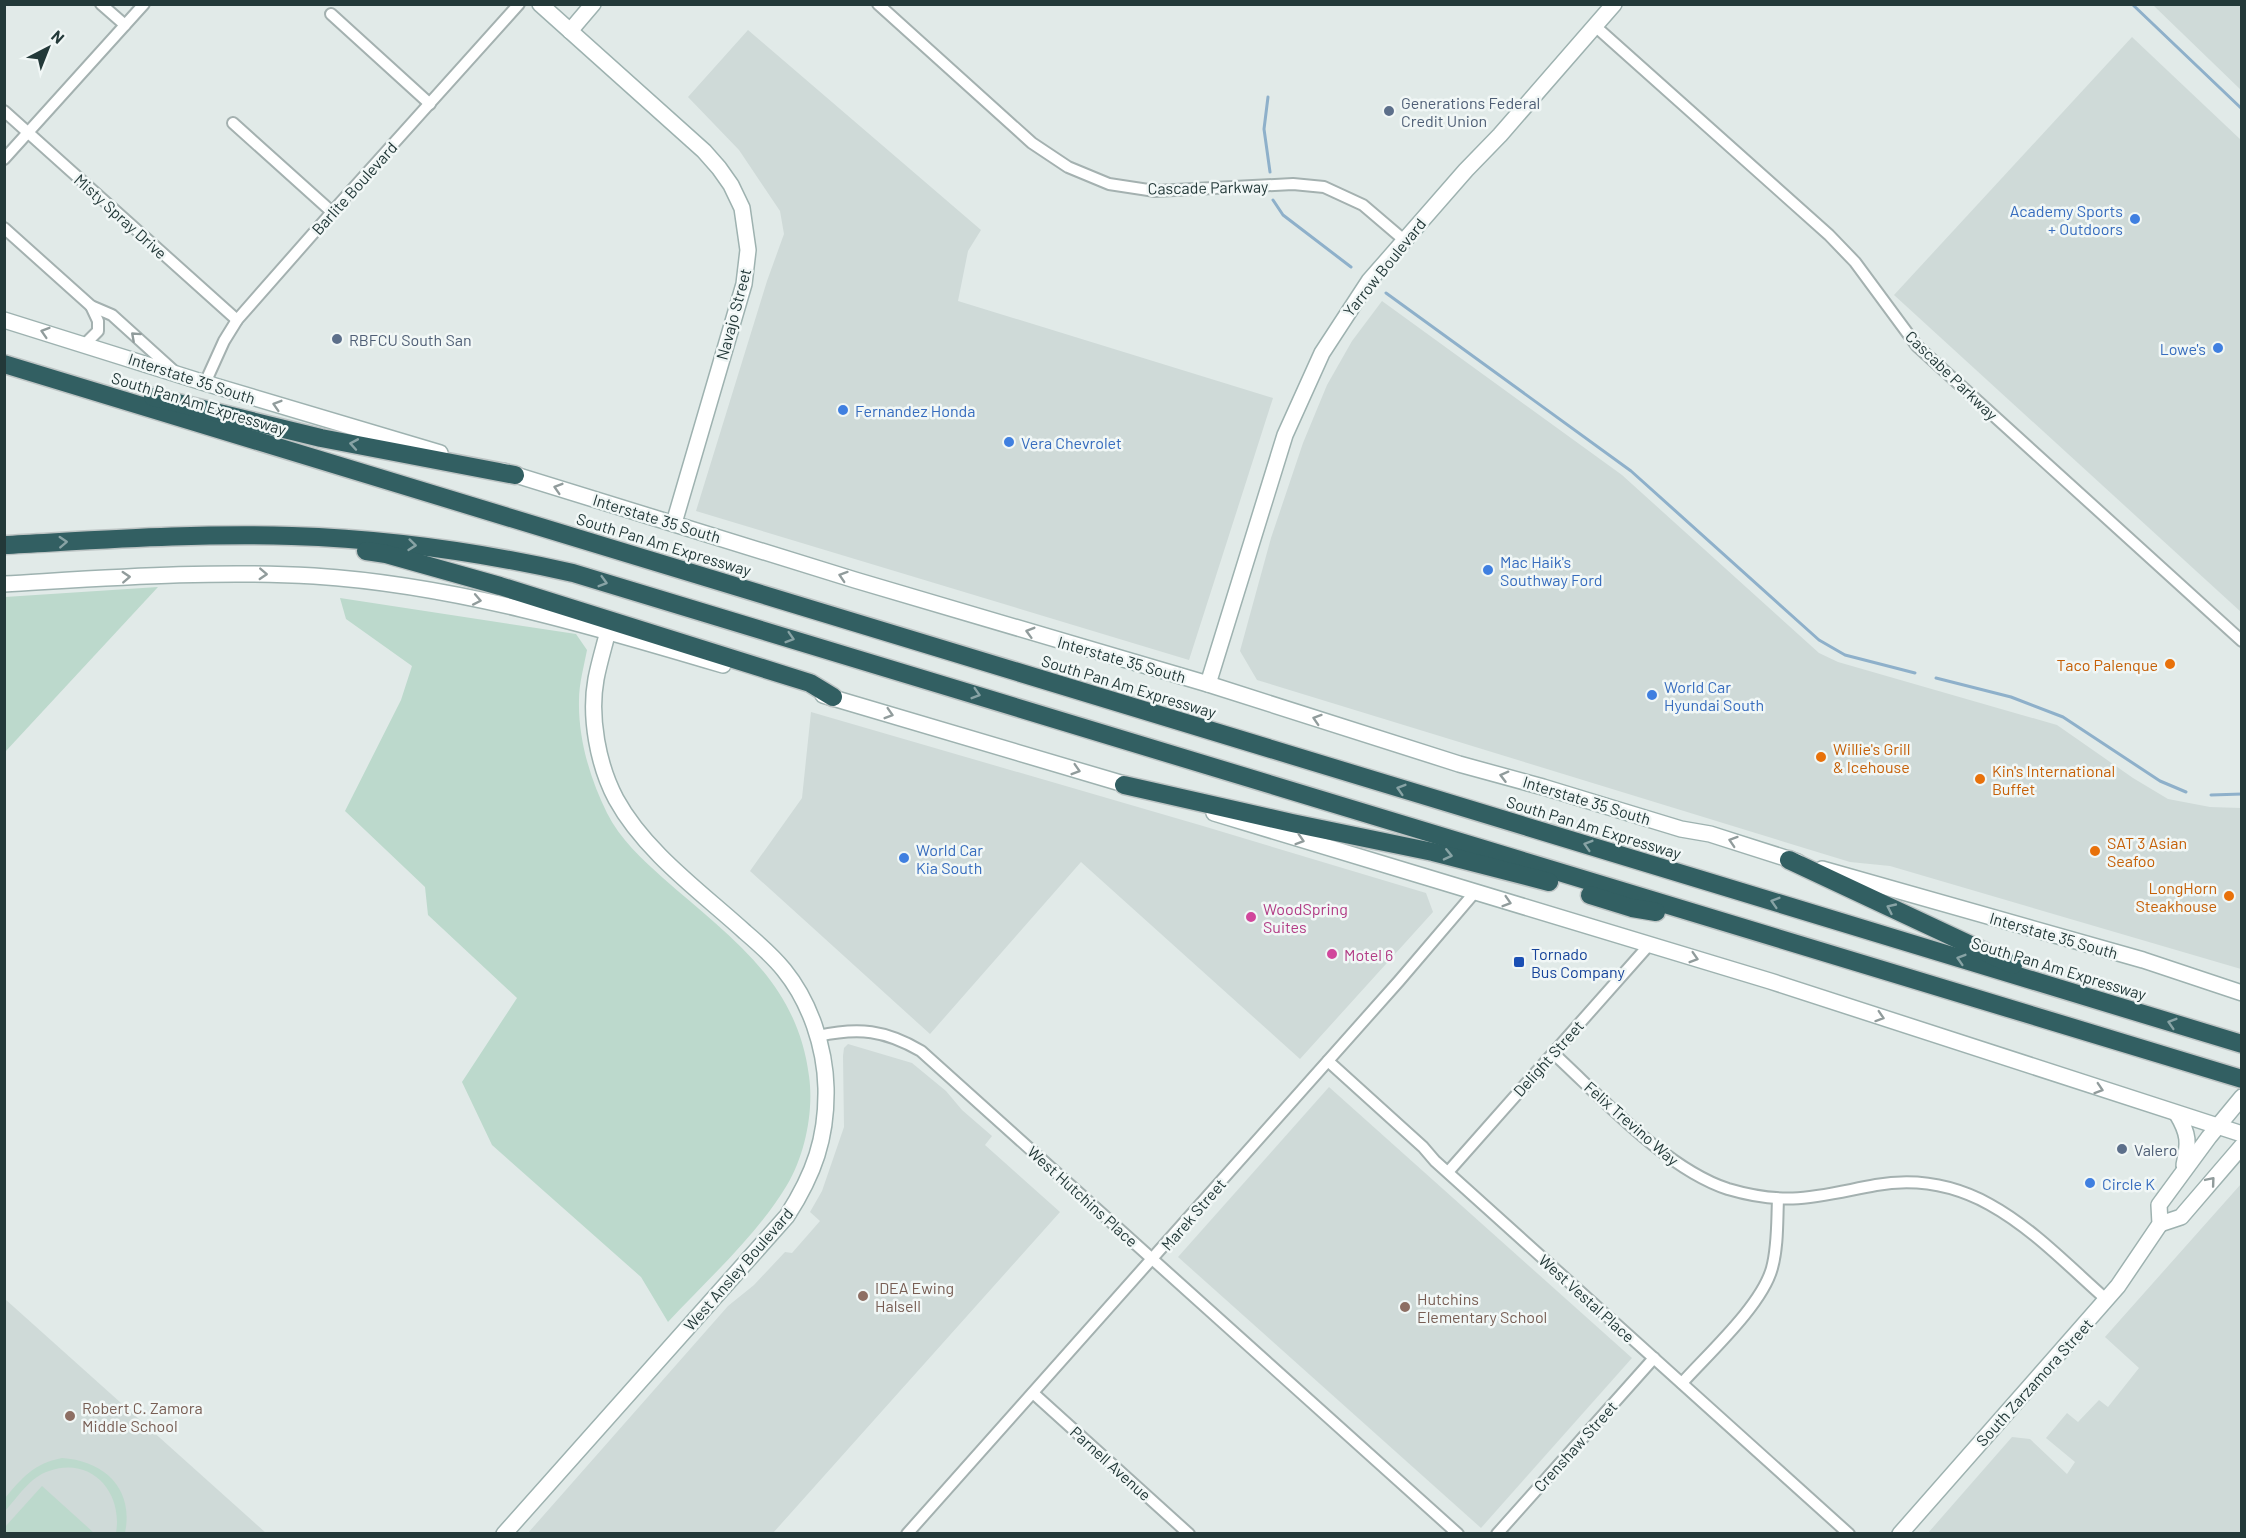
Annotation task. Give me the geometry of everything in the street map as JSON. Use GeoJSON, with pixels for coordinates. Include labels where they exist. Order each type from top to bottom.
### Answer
{"type":"FeatureCollection","features":[{"type":"Feature","properties":{"kind":"highway","name":"South Pan Am Expressway"},"geometry":{"type":"LineString","coordinates":[[4,364],[2234,1042]]}},
{"type":"Feature","properties":{"kind":"highway"},"geometry":{"type":"LineString","coordinates":[[68,384],[146,396],[321,438],[515,475]]}},
{"type":"Feature","properties":{"kind":"highway"},"geometry":{"type":"LineString","coordinates":[[4,545],[185,536],[343,538],[490,556],[573,573],[2241,1079]]}},
{"type":"Feature","properties":{"kind":"highway"},"geometry":{"type":"LineString","coordinates":[[270,536],[386,554],[500,586],[810,683],[833,697]]}},
{"type":"Feature","properties":{"kind":"highway"},"geometry":{"type":"LineString","coordinates":[[1124,784],[1475,862],[1632,908],[1747,929]]}},
{"type":"Feature","properties":{"kind":"highway"},"geometry":{"type":"LineString","coordinates":[[1789,860],[2057,988]]}},
{"type":"Feature","properties":{"kind":"main road","name":"Navajo Street"},"geometry":{"type":"LineString","coordinates":[[540,4],[704,151],[731,185],[742,208],[748,250],[744,284],[674,523]]}},
{"type":"Feature","properties":{"kind":"main road"},"geometry":{"type":"LineString","coordinates":[[570,31],[593,4]]}},
{"type":"Feature","properties":{"kind":"main road","name":"Yarrow Boulevard"},"geometry":{"type":"LineString","coordinates":[[1208,684],[1283,441],[1322,353],[1347,311],[1404,240],[1500,135],[1614,4]]}},
{"type":"Feature","properties":{"kind":"main road","name":"Interstate 35 South"},"geometry":{"type":"LineString","coordinates":[[4,320],[855,580],[1208,684],[1459,764],[1681,828],[1710,834],[1789,860],[2132,957],[2241,993]]}},
{"type":"Feature","properties":{"kind":"main road"},"geometry":{"type":"LineString","coordinates":[[4,584],[234,573],[316,576],[376,582],[482,600],[548,615],[1124,784],[1770,981],[2241,1134]]}},
{"type":"Feature","properties":{"kind":"main road","name":"West Ansley Boulevard"},"geometry":{"type":"LineString","coordinates":[[504,1533],[787,1216],[803,1191],[823,1136],[826,1073],[818,1036],[805,1003],[785,970],[665,860],[636,827],[616,798],[605,772],[598,744],[594,711],[596,681],[608,631]]}},
{"type":"Feature","properties":{"kind":"main road","name":"South Zarzamora Street"},"geometry":{"type":"LineString","coordinates":[[2160,1224],[2159,1205],[2183,1170],[2241,1097]]}},
{"type":"Feature","properties":{"kind":"main road"},"geometry":{"type":"LineString","coordinates":[[2177,1114],[2185,1128],[2189,1146],[2183,1170]]}},
{"type":"Feature","properties":{"kind":"main road","name":"South Zarzamora Street"},"geometry":{"type":"LineString","coordinates":[[1900,1533],[2107,1300],[2160,1224],[2181,1217],[2241,1146]]}},
{"type":"Feature","properties":{"kind":"street"},"geometry":{"type":"LineString","coordinates":[[101,4],[124,26]]}},
{"type":"Feature","properties":{"kind":"street"},"geometry":{"type":"LineString","coordinates":[[4,159],[144,4]]}},
{"type":"Feature","properties":{"kind":"street","name":"Barlite Boulevard"},"geometry":{"type":"LineString","coordinates":[[205,383],[224,341],[237,320],[519,4]]}},
{"type":"Feature","properties":{"kind":"street","name":"Cascade Parkway"},"geometry":{"type":"LineString","coordinates":[[878,4],[1032,143],[1068,167],[1109,184],[1155,191],[1293,184],[1324,187],[1363,205],[1404,240]]}},
{"type":"Feature","properties":{"kind":"street"},"geometry":{"type":"LineString","coordinates":[[331,14],[430,104]]}},
{"type":"Feature","properties":{"kind":"street","name":"Cascabe Parkway"},"geometry":{"type":"LineString","coordinates":[[1595,26],[1829,235],[1855,262],[1917,346],[2241,640]]}},
{"type":"Feature","properties":{"kind":"street","name":"Misty Spray Drive"},"geometry":{"type":"LineString","coordinates":[[4,111],[237,320]]}},
{"type":"Feature","properties":{"kind":"street"},"geometry":{"type":"LineString","coordinates":[[233,123],[332,212]]}},
{"type":"Feature","properties":{"kind":"street"},"geometry":{"type":"LineString","coordinates":[[4,228],[91,306],[112,315],[175,372]]}},
{"type":"Feature","properties":{"kind":"street"},"geometry":{"type":"LineString","coordinates":[[85,344],[98,331],[98,321],[91,306]]}},
{"type":"Feature","properties":{"kind":"street","name":"Marek Street"},"geometry":{"type":"LineString","coordinates":[[911,1529],[1399,981],[1475,892]]}},
{"type":"Feature","properties":{"kind":"street","name":"Delight Street"},"geometry":{"type":"LineString","coordinates":[[1448,1172],[1649,945]]}},
{"type":"Feature","properties":{"kind":"street","name":"West Hutchins Place"},"geometry":{"type":"LineString","coordinates":[[818,1036],[858,1030],[902,1040],[921,1051],[1458,1533]]}},
{"type":"Feature","properties":{"kind":"street","name":"Felix Trevino Way"},"geometry":{"type":"LineString","coordinates":[[1553,1053],[1649,1141],[1677,1163],[1705,1180],[1751,1195],[1778,1199],[1808,1199],[1895,1183],[1932,1184],[1959,1191],[1988,1202],[2012,1216],[2107,1300]]}},
{"type":"Feature","properties":{"kind":"street","name":"West Vestal Place"},"geometry":{"type":"LineString","coordinates":[[1328,1061],[1653,1358],[1849,1533]]}},
{"type":"Feature","properties":{"kind":"street"},"geometry":{"type":"LineString","coordinates":[[1682,1383],[1754,1303],[1766,1285],[1773,1266],[1778,1199]]}},
{"type":"Feature","properties":{"kind":"street","name":"Crenshaw Street"},"geometry":{"type":"LineString","coordinates":[[1497,1533],[1653,1358]]}},
{"type":"Feature","properties":{"kind":"street","name":"Parnell Avenue"},"geometry":{"type":"LineString","coordinates":[[1033,1393],[1189,1533]]}},
{"type":"Feature","properties":{"kind":"street"},"geometry":{"type":"LineString","coordinates":[[911,1529],[924,1533]]}},
{"type":"Feature","properties":{"kind":"shaded area"},"geometry":{"type":"Polygon","coordinates":[[[2153,5],[2241,5],[2241,90],[2153,5]]]}},
{"type":"Feature","properties":{"kind":"shaded area"},"geometry":{"type":"Polygon","coordinates":[[[748,30],[981,230],[968,251],[958,301],[1273,398],[1189,660],[696,511],[767,281],[784,234],[780,211],[739,150],[688,97],[748,30]]]}},
{"type":"Feature","properties":{"kind":"shaded area"},"geometry":{"type":"Polygon","coordinates":[[[2132,37],[2241,140],[2241,612],[1894,295],[2132,37]]]}},
{"type":"Feature","properties":{"kind":"shaded area"},"geometry":{"type":"Polygon","coordinates":[[[1382,301],[1622,475],[1819,653],[1838,662],[2057,725],[2133,778],[2168,799],[2210,807],[2241,808],[2241,969],[1890,866],[1850,862],[1257,680],[1240,651],[1271,538],[1303,443],[1327,385],[1352,341],[1382,301]]]}},
{"type":"Feature","properties":{"kind":"shaded area"},"geometry":{"type":"Polygon","coordinates":[[[811,712],[1426,893],[1433,912],[1300,1059],[1081,862],[930,1034],[750,871],[802,798],[811,712]]]}},
{"type":"Feature","properties":{"kind":"shaded area","name":"IDEA Ewing Halsell"},"geometry":{"type":"Polygon","coordinates":[[[848,1044],[912,1063],[946,1091],[962,1110],[992,1136],[985,1145],[1060,1212],[773,1533],[528,1533],[728,1306],[754,1285],[785,1252],[792,1253],[820,1221],[810,1212],[822,1191],[844,1127],[843,1056],[844,1048],[848,1044]]]}},
{"type":"Feature","properties":{"kind":"shaded area","name":"Hutchins Elementary School"},"geometry":{"type":"Polygon","coordinates":[[[1329,1087],[1632,1358],[1481,1528],[1178,1257],[1329,1087]]]}},
{"type":"Feature","properties":{"kind":"shaded area"},"geometry":{"type":"Polygon","coordinates":[[[2241,1184],[2241,1533],[1928,1533],[2012,1437],[2030,1439],[2067,1474],[2075,1462],[2046,1438],[2067,1413],[2078,1422],[2099,1400],[2108,1407],[2139,1368],[2105,1337],[2241,1184]]]}},
{"type":"Feature","properties":{"kind":"shaded area","name":"Robert C. Zamora Middle School"},"geometry":{"type":"Polygon","coordinates":[[[5,1299],[266,1533],[5,1533],[5,1299]]]}},
{"type":"Feature","properties":{"kind":"green space"},"geometry":{"type":"Polygon","coordinates":[[[158,587],[5,752],[5,597],[158,587]]]}},
{"type":"Feature","properties":{"kind":"green space"},"geometry":{"type":"Polygon","coordinates":[[[340,598],[576,634],[587,650],[579,694],[583,743],[595,786],[612,822],[639,856],[712,920],[757,964],[791,1013],[802,1043],[810,1090],[807,1132],[799,1160],[787,1185],[762,1221],[668,1322],[641,1277],[492,1145],[462,1082],[517,998],[428,915],[425,887],[345,811],[401,700],[412,666],[346,619],[340,598]]]}},
{"type":"Feature","properties":{"kind":"green space"},"geometry":{"type":"Polygon","coordinates":[[[62,1458],[91,1465],[103,1471],[113,1480],[125,1503],[127,1517],[125,1533],[116,1533],[115,1504],[109,1492],[91,1473],[79,1469],[65,1468],[42,1474],[30,1483],[5,1511],[5,1498],[23,1478],[43,1464],[62,1458]]]}},
{"type":"Feature","properties":{"kind":"green space"},"geometry":{"type":"Polygon","coordinates":[[[42,1486],[94,1533],[5,1533],[5,1527],[42,1486]]]}},
{"type":"Feature","properties":{"kind":"waterway"},"geometry":{"type":"LineString","coordinates":[[2132,4],[2242,109]]}},
{"type":"Feature","properties":{"kind":"waterway"},"geometry":{"type":"LineString","coordinates":[[1268,97],[1264,129],[1270,172]]}},
{"type":"Feature","properties":{"kind":"waterway"},"geometry":{"type":"LineString","coordinates":[[1273,200],[1283,215],[1351,267]]}},
{"type":"Feature","properties":{"kind":"waterway"},"geometry":{"type":"LineString","coordinates":[[1386,293],[1631,471],[1819,640],[1845,655],[1915,673]]}},
{"type":"Feature","properties":{"kind":"waterway"},"geometry":{"type":"LineString","coordinates":[[1936,678],[2011,697],[2063,717],[2160,781],[2186,792]]}},
{"type":"Feature","properties":{"kind":"waterway"},"geometry":{"type":"LineString","coordinates":[[2211,795],[2242,794]]}},
{"type":"Feature","properties":{"kind":"place","name":"Generations Federal Credit Union"},"geometry":{"type":"Point","coordinates":[1389,111]}},
{"type":"Feature","properties":{"kind":"place","name":"Academy Sports + Outdoors"},"geometry":{"type":"Point","coordinates":[2135,219]}},
{"type":"Feature","properties":{"kind":"place","name":"RBFCU South San"},"geometry":{"type":"Point","coordinates":[337,339]}},
{"type":"Feature","properties":{"kind":"place","name":"Lowe's"},"geometry":{"type":"Point","coordinates":[2218,348]}},
{"type":"Feature","properties":{"kind":"place","name":"Fernandez Honda"},"geometry":{"type":"Point","coordinates":[843,410]}},
{"type":"Feature","properties":{"kind":"place","name":"Vera Chevrolet"},"geometry":{"type":"Point","coordinates":[1009,442]}},
{"type":"Feature","properties":{"kind":"place","name":"Mac Haik's Southway Ford"},"geometry":{"type":"Point","coordinates":[1488,570]}},
{"type":"Feature","properties":{"kind":"place","name":"Taco Palenque"},"geometry":{"type":"Point","coordinates":[2170,664]}},
{"type":"Feature","properties":{"kind":"place","name":"World Car Hyundai South"},"geometry":{"type":"Point","coordinates":[1652,695]}},
{"type":"Feature","properties":{"kind":"place","name":"Willie's Grill & Icehouse"},"geometry":{"type":"Point","coordinates":[1821,757]}},
{"type":"Feature","properties":{"kind":"place","name":"Kin's International Buffet"},"geometry":{"type":"Point","coordinates":[1980,779]}},
{"type":"Feature","properties":{"kind":"place","name":"SAT 3 Asian Seafoo"},"geometry":{"type":"Point","coordinates":[2095,851]}},
{"type":"Feature","properties":{"kind":"place","name":"World Car Kia South"},"geometry":{"type":"Point","coordinates":[904,858]}},
{"type":"Feature","properties":{"kind":"place","name":"LongHorn Steakhouse"},"geometry":{"type":"Point","coordinates":[2229,896]}},
{"type":"Feature","properties":{"kind":"place","name":"WoodSpring Suites"},"geometry":{"type":"Point","coordinates":[1251,917]}},
{"type":"Feature","properties":{"kind":"place","name":"Motel 6"},"geometry":{"type":"Point","coordinates":[1332,954]}},
{"type":"Feature","properties":{"kind":"place","name":"Tornado Bus Company"},"geometry":{"type":"Point","coordinates":[1519,962]}},
{"type":"Feature","properties":{"kind":"place","name":"Valero"},"geometry":{"type":"Point","coordinates":[2122,1149]}},
{"type":"Feature","properties":{"kind":"place","name":"Circle K"},"geometry":{"type":"Point","coordinates":[2090,1183]}},
{"type":"Feature","properties":{"kind":"place","name":"IDEA Ewing Halsell"},"geometry":{"type":"Point","coordinates":[863,1296]}},
{"type":"Feature","properties":{"kind":"place","name":"Hutchins Elementary School"},"geometry":{"type":"Point","coordinates":[1405,1307]}},
{"type":"Feature","properties":{"kind":"place","name":"Robert C. Zamora Middle School"},"geometry":{"type":"Point","coordinates":[70,1416]}}]}
